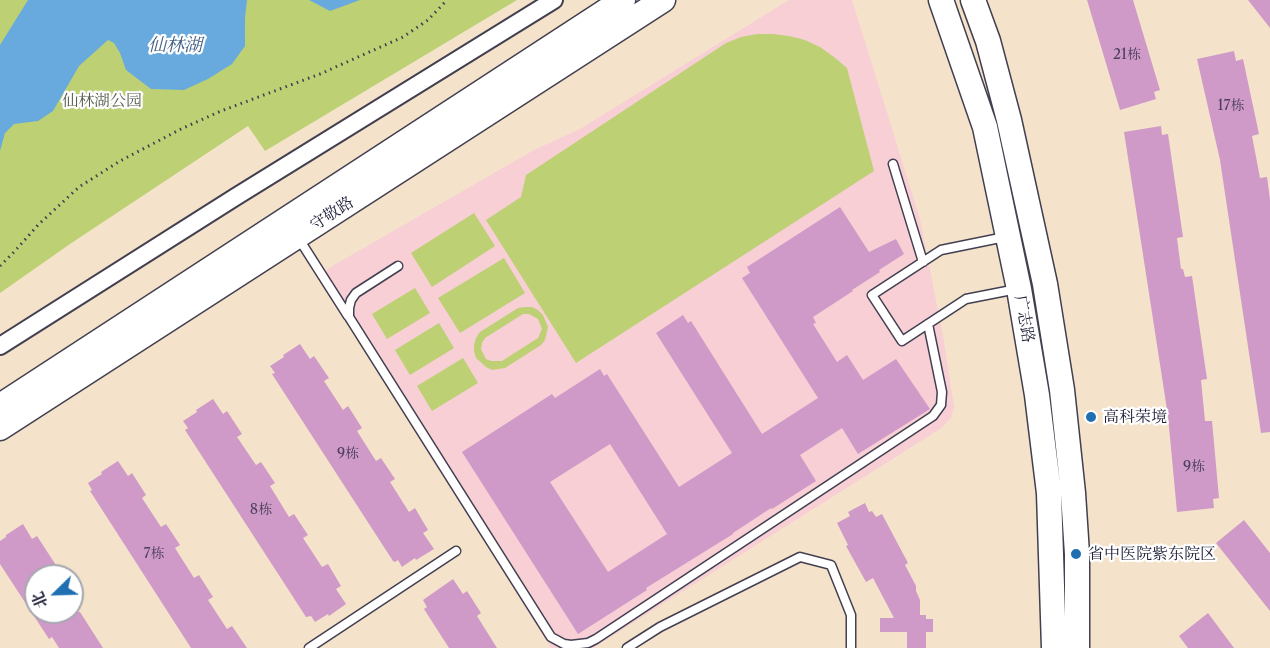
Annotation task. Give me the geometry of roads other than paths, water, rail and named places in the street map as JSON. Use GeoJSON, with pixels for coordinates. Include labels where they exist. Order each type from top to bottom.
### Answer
{"type":"FeatureCollection","features":[{"type":"Feature","properties":{"kind":"main road","name":"守敬路"},"geometry":{"type":"LineString","coordinates":[[0,406],[623,0]]}},
{"type":"Feature","properties":{"kind":"main road","name":"守敬路"},"geometry":{"type":"LineString","coordinates":[[0,428],[663,0]]}},
{"type":"Feature","properties":{"kind":"main road","name":"广志路"},"geometry":{"type":"LineString","coordinates":[[941,0],[985,127],[1019,289],[1037,395],[1049,493],[1054,648]]}},
{"type":"Feature","properties":{"kind":"main road","name":"广志路"},"geometry":{"type":"LineString","coordinates":[[973,0],[988,41],[1009,120],[1045,284],[1062,390],[1073,493],[1077,554],[1077,648]]}},
{"type":"Feature","properties":{"kind":"street"},"geometry":{"type":"LineString","coordinates":[[0,346],[554,0]]}},
{"type":"Feature","properties":{"kind":"lane"},"geometry":{"type":"LineString","coordinates":[[893,164],[922,262]]}},
{"type":"Feature","properties":{"kind":"lane"},"geometry":{"type":"LineString","coordinates":[[298,236],[551,636],[564,644],[571,645],[588,643],[596,639],[933,416],[941,405],[942,392],[928,324]]}},
{"type":"Feature","properties":{"kind":"lane"},"geometry":{"type":"LineString","coordinates":[[1008,236],[941,250],[872,295],[902,341],[966,299],[1019,289]]}},
{"type":"Feature","properties":{"kind":"lane"},"geometry":{"type":"LineString","coordinates":[[349,317],[351,300],[356,293],[398,266]]}},
{"type":"Feature","properties":{"kind":"lane"},"geometry":{"type":"LineString","coordinates":[[309,648],[456,551]]}},
{"type":"Feature","properties":{"kind":"lane"},"geometry":{"type":"LineString","coordinates":[[627,648],[660,627],[800,556],[831,565],[851,615],[851,648]]}},
{"type":"Feature","properties":{"kind":"water","name":"仙林湖"},"geometry":{"type":"Polygon","coordinates":[[[28,0],[247,0],[245,46],[232,64],[184,90],[151,89],[126,70],[114,43],[108,40],[79,66],[53,111],[38,121],[14,124],[5,133],[0,151],[0,45],[28,0]]]}},
{"type":"Feature","properties":{"kind":"water"},"geometry":{"type":"Polygon","coordinates":[[[309,0],[360,0],[330,11],[309,0]]]}},
{"type":"Feature","properties":{"kind":"place","name":"高科荣境"},"geometry":{"type":"Point","coordinates":[1091,417]}},
{"type":"Feature","properties":{"kind":"place","name":"省中医院紫东院区"},"geometry":{"type":"Point","coordinates":[1076,554]}},
{"type":"Feature","properties":{"kind":"park label","name":"仙林湖公园"},"geometry":{"type":"Point","coordinates":[102,101]}}]}
